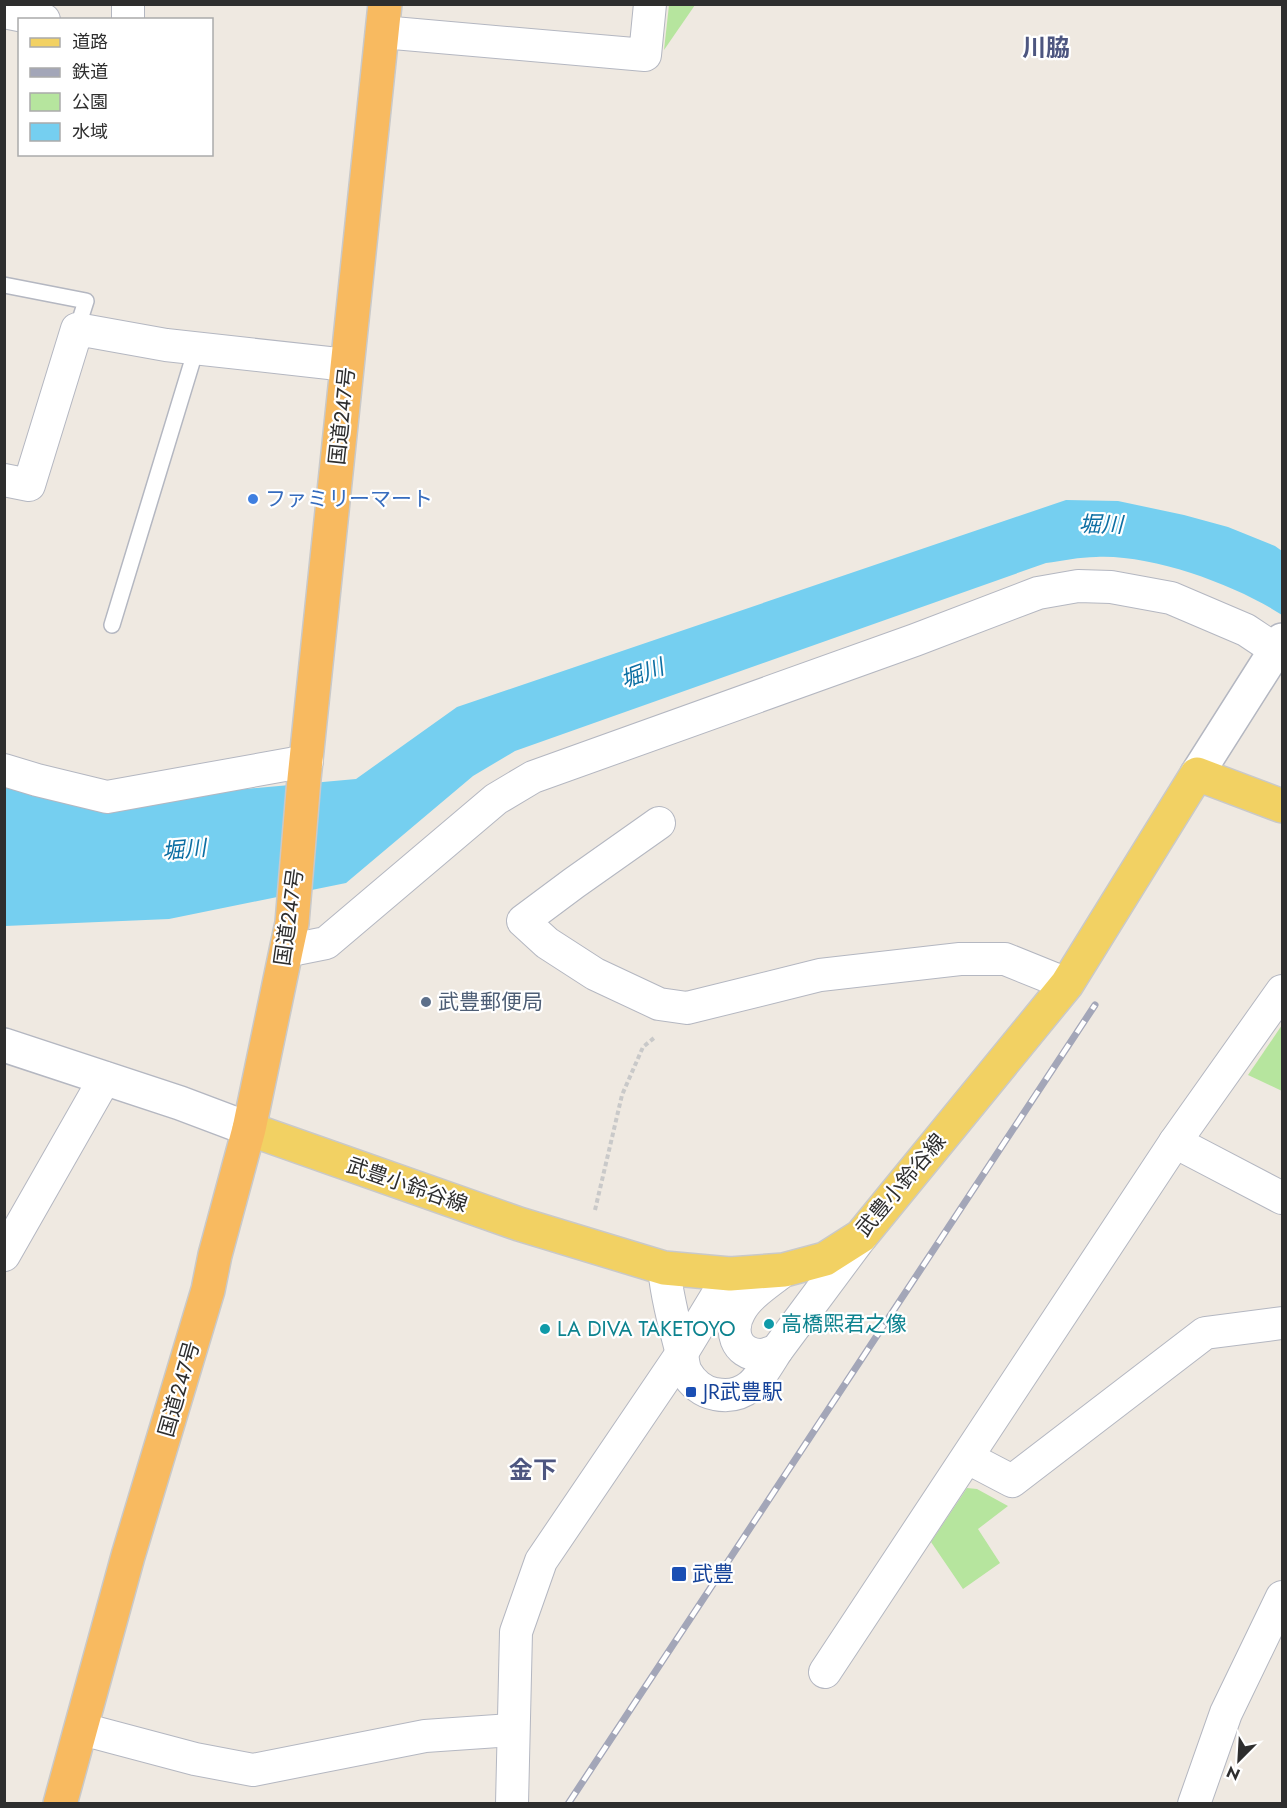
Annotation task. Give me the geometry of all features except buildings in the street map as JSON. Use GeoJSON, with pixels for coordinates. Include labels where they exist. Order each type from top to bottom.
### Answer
{"type":"FeatureCollection","features":[{"type":"Feature","properties":{"kind":"highway","name":"国道247号"},"geometry":{"type":"LineString","coordinates":[[60,1803],[128,1556],[208,1290],[215,1255],[249,1129],[289,937],[383,18]]}},
{"type":"Feature","properties":{"kind":"main road"},"geometry":{"type":"LineString","coordinates":[[1197,774],[1282,806]]}},
{"type":"Feature","properties":{"kind":"main road","name":"武豊小鈴谷線"},"geometry":{"type":"LineString","coordinates":[[249,1129],[519,1224],[664,1269],[730,1274],[784,1270],[825,1259],[861,1236],[1067,984],[1197,774]]}},
{"type":"Feature","properties":{"kind":"street"},"geometry":{"type":"LineString","coordinates":[[383,18],[645,55],[650,4]]}},
{"type":"Feature","properties":{"kind":"street"},"geometry":{"type":"LineString","coordinates":[[4,12],[34,18]]}},
{"type":"Feature","properties":{"kind":"street"},"geometry":{"type":"LineString","coordinates":[[4,480],[29,485],[78,329],[196,349],[347,365]]}},
{"type":"Feature","properties":{"kind":"street"},"geometry":{"type":"LineString","coordinates":[[289,937],[326,943],[496,799],[533,777],[1038,594],[1078,586],[1100,587],[1171,598],[1279,645],[1197,774]]}},
{"type":"Feature","properties":{"kind":"street"},"geometry":{"type":"LineString","coordinates":[[4,770],[107,797],[305,770]]}},
{"type":"Feature","properties":{"kind":"street"},"geometry":{"type":"LineString","coordinates":[[659,824],[523,921],[547,943],[595,974],[659,1004],[687,1008],[820,975],[960,959],[1005,959],[1067,984]]}},
{"type":"Feature","properties":{"kind":"street"},"geometry":{"type":"LineString","coordinates":[[825,1672],[1175,1142],[1282,991]]}},
{"type":"Feature","properties":{"kind":"street"},"geometry":{"type":"LineString","coordinates":[[4,1045],[249,1129]]}},
{"type":"Feature","properties":{"kind":"street"},"geometry":{"type":"LineString","coordinates":[[4,1255],[105,1078]]}},
{"type":"Feature","properties":{"kind":"street"},"geometry":{"type":"LineString","coordinates":[[1175,1142],[1282,1198]]}},
{"type":"Feature","properties":{"kind":"street"},"geometry":{"type":"LineString","coordinates":[[664,1269],[668,1304],[685,1371],[694,1383],[707,1392],[725,1396],[742,1392],[756,1382],[861,1236]]}},
{"type":"Feature","properties":{"kind":"street"},"geometry":{"type":"LineString","coordinates":[[777,1350],[761,1355],[746,1352],[735,1341],[734,1327],[740,1311],[748,1300],[784,1270]]}},
{"type":"Feature","properties":{"kind":"street"},"geometry":{"type":"LineString","coordinates":[[512,1803],[516,1632],[541,1560],[682,1353],[730,1274]]}},
{"type":"Feature","properties":{"kind":"street"},"geometry":{"type":"LineString","coordinates":[[968,1458],[1012,1481],[1205,1333],[1282,1323]]}},
{"type":"Feature","properties":{"kind":"street"},"geometry":{"type":"LineString","coordinates":[[1194,1803],[1226,1713],[1280,1608]]}},
{"type":"Feature","properties":{"kind":"street"},"geometry":{"type":"LineString","coordinates":[[82,1729],[195,1759],[253,1770],[425,1736],[512,1730]]}},
{"type":"Feature","properties":{"kind":"lane"},"geometry":{"type":"LineString","coordinates":[[4,285],[86,301],[78,329]]}},
{"type":"Feature","properties":{"kind":"lane"},"geometry":{"type":"LineString","coordinates":[[112,625],[196,349]]}},
{"type":"Feature","properties":{"kind":"path"},"geometry":{"type":"LineString","coordinates":[[594,1210],[622,1095],[643,1047],[687,1008]]}},
{"type":"Feature","properties":{"kind":"green space"},"geometry":{"type":"Polygon","coordinates":[[[669,5],[695,5],[664,50],[669,5]]]}},
{"type":"Feature","properties":{"kind":"green space"},"geometry":{"type":"Polygon","coordinates":[[[1282,1025],[1282,1091],[1248,1075],[1282,1025]]]}},
{"type":"Feature","properties":{"kind":"green space"},"geometry":{"type":"Polygon","coordinates":[[[967,1488],[977,1489],[1008,1506],[978,1529],[1000,1563],[963,1589],[931,1542],[967,1488]]]}},
{"type":"Feature","properties":{"kind":"water","name":"堀川"},"geometry":{"type":"Polygon","coordinates":[[[1066,500],[1118,501],[1184,515],[1228,527],[1275,546],[1282,551],[1282,615],[1218,583],[1167,566],[1118,557],[1077,558],[1046,563],[515,751],[473,776],[346,883],[169,919],[5,926],[4,781],[88,803],[356,779],[457,707],[1066,500]]]}},
{"type":"Feature","properties":{"kind":"railway"},"geometry":{"type":"LineString","coordinates":[[568,1804],[1095,1005]]}},
{"type":"Feature","properties":{"kind":"place","name":"ファミリーマート"},"geometry":{"type":"Point","coordinates":[253,499]}},
{"type":"Feature","properties":{"kind":"place","name":"武豊郵便局"},"geometry":{"type":"Point","coordinates":[426,1002]}},
{"type":"Feature","properties":{"kind":"place","name":"高橋煕君之像"},"geometry":{"type":"Point","coordinates":[769,1324]}},
{"type":"Feature","properties":{"kind":"place","name":"LA DIVA TAKETOYO"},"geometry":{"type":"Point","coordinates":[545,1329]}},
{"type":"Feature","properties":{"kind":"place","name":"JR武豊駅"},"geometry":{"type":"Point","coordinates":[691,1392]}},
{"type":"Feature","properties":{"kind":"place","name":"武豊"},"geometry":{"type":"Point","coordinates":[679,1574]}},
{"type":"Feature","properties":{"kind":"district","name":"川脇"},"geometry":{"type":"Point","coordinates":[1046,47]}},
{"type":"Feature","properties":{"kind":"district","name":"金下"},"geometry":{"type":"Point","coordinates":[533,1469]}}]}
